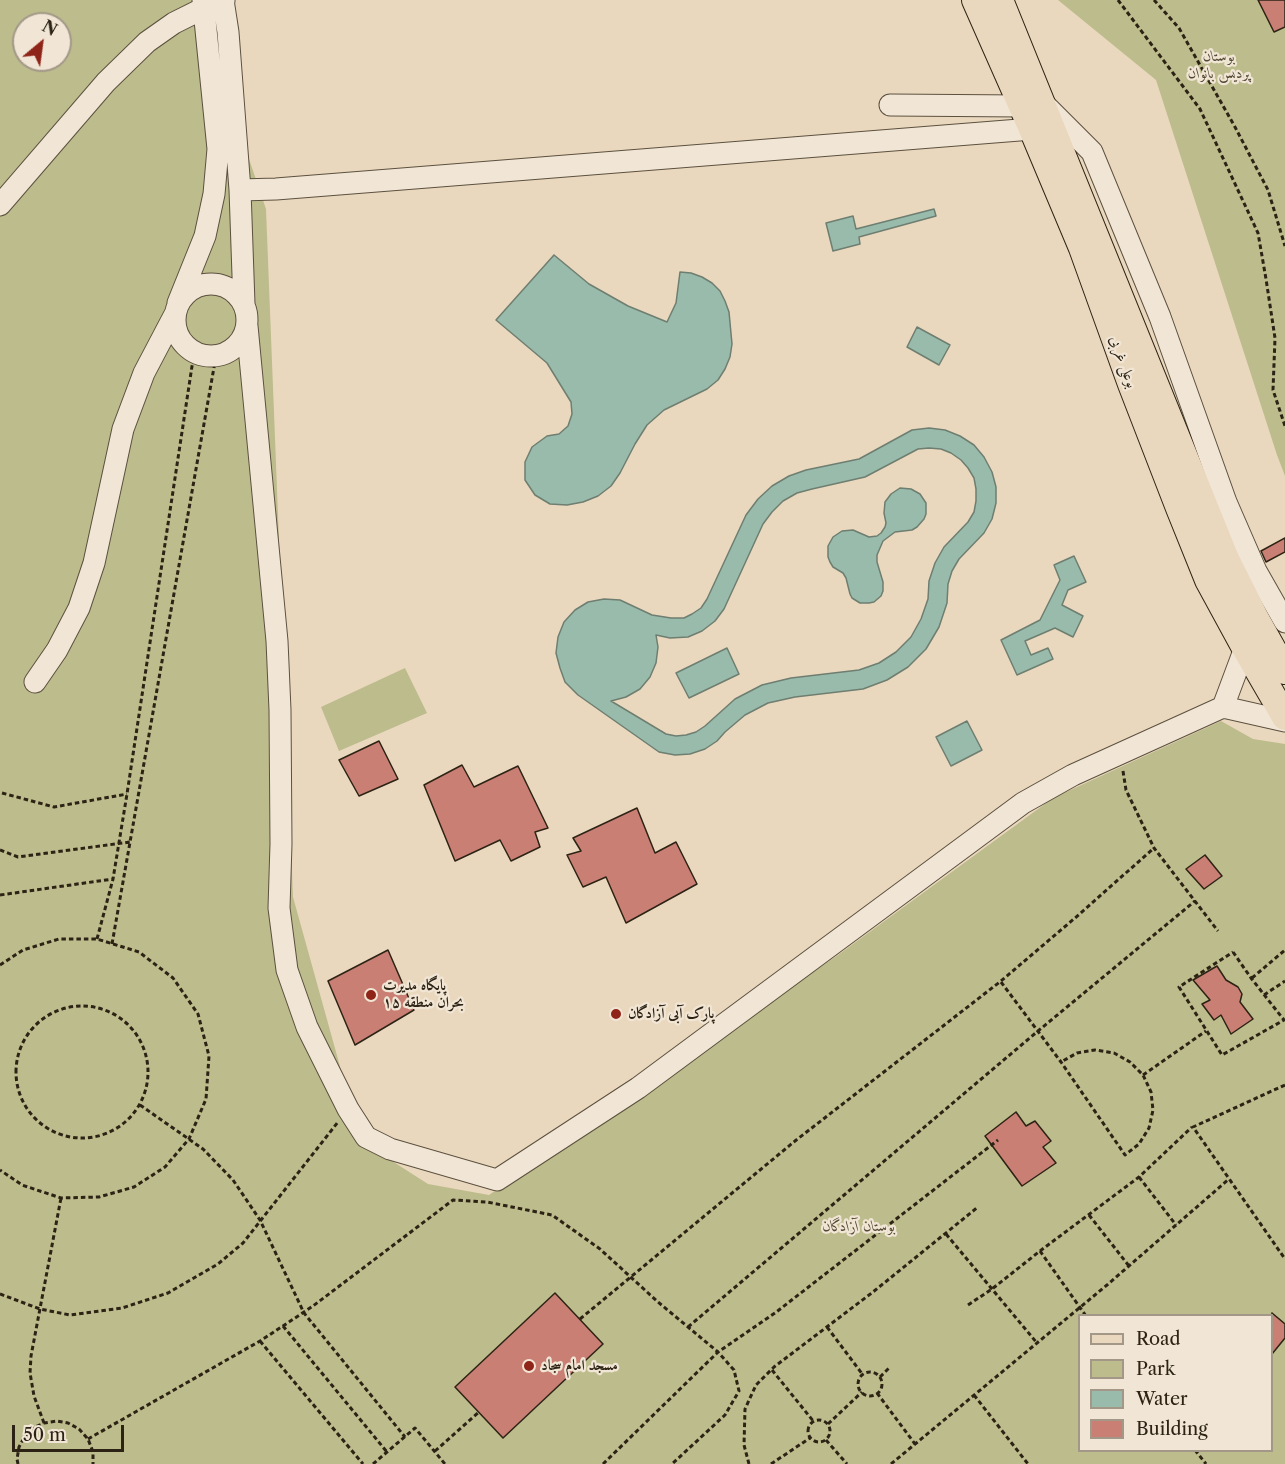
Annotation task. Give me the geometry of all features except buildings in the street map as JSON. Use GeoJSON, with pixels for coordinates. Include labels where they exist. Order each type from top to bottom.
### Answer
{"type":"FeatureCollection","features":[{"type":"Feature","properties":{"kind":"main road","name":"بوعلی غربی"},"geometry":{"type":"LineString","coordinates":[[975,0],[1031,112],[1226,559],[1285,671]]}},
{"type":"Feature","properties":{"kind":"main road","name":"بوعلی غربی"},"geometry":{"type":"LineString","coordinates":[[1000,0],[1031,112],[1139,405],[1204,570],[1285,719]]}},
{"type":"Feature","properties":{"kind":"street"},"geometry":{"type":"LineString","coordinates":[[214,2],[228,32],[240,190],[244,304],[247,315],[277,641],[280,710],[280,918],[287,970],[307,1027],[348,1109],[366,1137],[390,1149],[497,1180],[638,1088],[1023,803],[1073,775],[1223,706],[1285,719]]}},
{"type":"Feature","properties":{"kind":"street"},"geometry":{"type":"LineString","coordinates":[[0,205],[106,82],[147,42],[174,23],[214,2]]}},
{"type":"Feature","properties":{"kind":"street"},"geometry":{"type":"LineString","coordinates":[[214,2],[218,149],[214,194],[205,236],[177,308],[175,325],[178,336],[185,345],[205,356],[227,353],[243,337],[247,326]]}},
{"type":"Feature","properties":{"kind":"street"},"geometry":{"type":"LineString","coordinates":[[890,105],[1031,112],[1092,152],[1160,317],[1226,502],[1256,571],[1285,622]]}},
{"type":"Feature","properties":{"kind":"street"},"geometry":{"type":"LineString","coordinates":[[240,190],[300,187],[1031,112]]}},
{"type":"Feature","properties":{"kind":"street"},"geometry":{"type":"LineString","coordinates":[[35,682],[57,650],[80,608],[94,563],[123,429],[144,374],[177,308],[185,294],[206,284],[217,284],[228,288],[244,304]]}},
{"type":"Feature","properties":{"kind":"street"},"geometry":{"type":"LineString","coordinates":[[1223,706],[1245,648]]}},
{"type":"Feature","properties":{"kind":"path"},"geometry":{"type":"LineString","coordinates":[[1118,0],[1200,109],[1258,233],[1275,339],[1272,390],[1285,426]]}},
{"type":"Feature","properties":{"kind":"path"},"geometry":{"type":"LineString","coordinates":[[1154,0],[1179,28],[1235,127],[1268,190],[1285,246]]}},
{"type":"Feature","properties":{"kind":"path"},"geometry":{"type":"LineString","coordinates":[[97,939],[113,879],[194,352]]}},
{"type":"Feature","properties":{"kind":"path"},"geometry":{"type":"LineString","coordinates":[[112,944],[216,356]]}},
{"type":"Feature","properties":{"kind":"path"},"geometry":{"type":"LineString","coordinates":[[1126,752],[1123,766],[1126,790],[1154,848],[1218,931]]}},
{"type":"Feature","properties":{"kind":"path"},"geometry":{"type":"LineString","coordinates":[[2,793],[54,807],[127,794]]}},
{"type":"Feature","properties":{"kind":"path"},"geometry":{"type":"LineString","coordinates":[[0,850],[18,857],[130,842]]}},
{"type":"Feature","properties":{"kind":"path"},"geometry":{"type":"LineString","coordinates":[[580,1319],[795,1141],[1001,981],[1154,848]]}},
{"type":"Feature","properties":{"kind":"path"},"geometry":{"type":"LineString","coordinates":[[0,895],[113,879]]}},
{"type":"Feature","properties":{"kind":"path"},"geometry":{"type":"LineString","coordinates":[[688,1327],[1195,901]]}},
{"type":"Feature","properties":{"kind":"path"},"geometry":{"type":"LineString","coordinates":[[0,965],[23,950],[60,939],[97,939],[139,952],[173,978],[198,1014],[209,1056],[206,1099],[189,1139],[165,1167],[134,1187],[99,1197],[62,1198],[22,1185],[0,1170]]}},
{"type":"Feature","properties":{"kind":"path"},"geometry":{"type":"LineString","coordinates":[[1251,978],[1285,950]]}},
{"type":"Feature","properties":{"kind":"path"},"geometry":{"type":"LineString","coordinates":[[1233,952],[1264,995],[1284,1020],[1222,1055],[1179,987],[1233,952]]}},
{"type":"Feature","properties":{"kind":"path"},"geometry":{"type":"LineString","coordinates":[[1001,981],[1061,1062],[1125,1155],[1139,1144],[1149,1128],[1153,1110],[1150,1092],[1143,1075],[1130,1062],[1114,1053],[1095,1050],[1077,1053],[1061,1062]]}},
{"type":"Feature","properties":{"kind":"path"},"geometry":{"type":"LineString","coordinates":[[1264,995],[1285,981]]}},
{"type":"Feature","properties":{"kind":"path"},"geometry":{"type":"LineString","coordinates":[[71,1006],[93,1006],[113,1013],[130,1025],[142,1043],[148,1063],[148,1085],[140,1105],[126,1122],[106,1134],[84,1138],[62,1135],[41,1125],[26,1108],[17,1087],[15,1064],[22,1043],[34,1025],[51,1012],[71,1006]]}},
{"type":"Feature","properties":{"kind":"path"},"geometry":{"type":"LineString","coordinates":[[1143,1075],[1206,1031]]}},
{"type":"Feature","properties":{"kind":"path"},"geometry":{"type":"LineString","coordinates":[[968,1305],[1139,1178],[1193,1127],[1285,1085]]}},
{"type":"Feature","properties":{"kind":"path"},"geometry":{"type":"LineString","coordinates":[[140,1105],[203,1149],[233,1180],[260,1220],[304,1312],[405,1437]]}},
{"type":"Feature","properties":{"kind":"path"},"geometry":{"type":"LineString","coordinates":[[0,1294],[40,1309],[70,1315],[122,1308],[168,1293],[218,1264],[243,1244],[348,1109]]}},
{"type":"Feature","properties":{"kind":"path"},"geometry":{"type":"LineString","coordinates":[[1193,1127],[1285,1258]]}},
{"type":"Feature","properties":{"kind":"path"},"geometry":{"type":"LineString","coordinates":[[603,1464],[718,1352],[793,1299],[998,1140]]}},
{"type":"Feature","properties":{"kind":"path"},"geometry":{"type":"LineString","coordinates":[[1139,1178],[1176,1225]]}},
{"type":"Feature","properties":{"kind":"path"},"geometry":{"type":"LineString","coordinates":[[891,1464],[1080,1308],[1229,1179]]}},
{"type":"Feature","properties":{"kind":"path"},"geometry":{"type":"LineString","coordinates":[[45,1422],[34,1396],[30,1373],[31,1356],[62,1198]]}},
{"type":"Feature","properties":{"kind":"path"},"geometry":{"type":"LineString","coordinates":[[88,1439],[283,1326],[453,1200],[487,1202],[552,1215],[600,1249],[718,1352],[734,1370],[739,1391],[725,1415],[672,1464]]}},
{"type":"Feature","properties":{"kind":"path"},"geometry":{"type":"LineString","coordinates":[[749,1464],[744,1444],[745,1409],[756,1385],[978,1207]]}},
{"type":"Feature","properties":{"kind":"path"},"geometry":{"type":"LineString","coordinates":[[1089,1215],[1129,1266]]}},
{"type":"Feature","properties":{"kind":"path"},"geometry":{"type":"LineString","coordinates":[[945,1233],[1037,1343]]}},
{"type":"Feature","properties":{"kind":"path"},"geometry":{"type":"LineString","coordinates":[[1040,1251],[1084,1314]]}},
{"type":"Feature","properties":{"kind":"path"},"geometry":{"type":"LineString","coordinates":[[283,1326],[387,1452]]}},
{"type":"Feature","properties":{"kind":"path"},"geometry":{"type":"LineString","coordinates":[[827,1327],[863,1375]]}},
{"type":"Feature","properties":{"kind":"path"},"geometry":{"type":"LineString","coordinates":[[260,1341],[363,1464]]}},
{"type":"Feature","properties":{"kind":"path"},"geometry":{"type":"LineString","coordinates":[[879,1377],[890,1367]]}},
{"type":"Feature","properties":{"kind":"path"},"geometry":{"type":"LineString","coordinates":[[772,1370],[814,1422]]}},
{"type":"Feature","properties":{"kind":"path"},"geometry":{"type":"LineString","coordinates":[[870,1372],[879,1377],[882,1383],[877,1393],[870,1395],[862,1392],[859,1381],[863,1375],[870,1372]]}},
{"type":"Feature","properties":{"kind":"path"},"geometry":{"type":"LineString","coordinates":[[828,1424],[862,1392]]}},
{"type":"Feature","properties":{"kind":"path"},"geometry":{"type":"LineString","coordinates":[[877,1393],[915,1444]]}},
{"type":"Feature","properties":{"kind":"path"},"geometry":{"type":"LineString","coordinates":[[974,1395],[1028,1464]]}},
{"type":"Feature","properties":{"kind":"path"},"geometry":{"type":"LineString","coordinates":[[435,1452],[478,1412]]}},
{"type":"Feature","properties":{"kind":"path"},"geometry":{"type":"LineString","coordinates":[[821,1420],[828,1424],[830,1434],[826,1440],[816,1442],[810,1438],[809,1427],[814,1422],[821,1420]]}},
{"type":"Feature","properties":{"kind":"path"},"geometry":{"type":"LineString","coordinates":[[18,1464],[19,1447],[25,1436],[33,1428],[45,1422],[57,1421],[68,1423],[79,1429],[88,1439],[93,1452],[93,1464]]}},
{"type":"Feature","properties":{"kind":"path"},"geometry":{"type":"LineString","coordinates":[[373,1464],[415,1428],[445,1464]]}},
{"type":"Feature","properties":{"kind":"path"},"geometry":{"type":"LineString","coordinates":[[771,1464],[810,1438]]}},
{"type":"Feature","properties":{"kind":"path"},"geometry":{"type":"LineString","coordinates":[[826,1440],[847,1464]]}},
{"type":"Feature","properties":{"kind":"path"},"geometry":{"type":"LineString","coordinates":[[1197,1452],[1206,1464]]}},
{"type":"Feature","properties":{"kind":"green space","name":"بوستان آزادگان"},"geometry":{"type":"Polygon","coordinates":[[[0,0],[195,0],[266,209],[293,897],[346,1088],[378,1152],[428,1184],[489,1195],[838,955],[1053,798],[1221,721],[1253,739],[1285,744],[1285,1464],[0,1464],[0,0]]]}},
{"type":"Feature","properties":{"kind":"green space","name":"بوستان پردیس بانوان"},"geometry":{"type":"Polygon","coordinates":[[[1058,0],[1285,0],[1285,476],[1156,80],[1058,0]]]}},
{"type":"Feature","properties":{"kind":"green space"},"geometry":{"type":"Polygon","coordinates":[[[405,668],[427,713],[339,751],[321,707],[405,668]]]}},
{"type":"Feature","properties":{"kind":"water"},"geometry":{"type":"Polygon","coordinates":[[[934,209],[936,216],[859,237],[860,244],[833,251],[826,223],[853,216],[856,229],[934,209]]]}},
{"type":"Feature","properties":{"kind":"water"},"geometry":{"type":"Polygon","coordinates":[[[554,255],[589,284],[628,306],[667,322],[676,303],[680,272],[702,277],[720,291],[725,301],[729,312],[732,344],[730,357],[718,380],[707,389],[664,410],[647,425],[611,486],[598,496],[567,505],[550,504],[535,495],[525,480],[525,462],[532,447],[547,436],[559,434],[568,426],[572,414],[571,402],[547,363],[496,320],[554,255]]]}},
{"type":"Feature","properties":{"kind":"water"},"geometry":{"type":"Polygon","coordinates":[[[917,327],[950,345],[939,365],[907,347],[917,327]]]}},
{"type":"Feature","properties":{"kind":"water"},"geometry":{"type":"Polygon","coordinates":[[[929,428],[945,430],[974,445],[992,472],[996,487],[996,503],[992,519],[984,533],[959,559],[952,571],[948,584],[947,603],[939,627],[926,649],[908,667],[887,680],[863,689],[795,697],[768,703],[745,715],[705,749],[690,754],[675,755],[659,752],[578,695],[565,682],[556,653],[558,637],[564,622],[575,610],[588,602],[604,599],[620,600],[652,615],[684,618],[692,614],[701,608],[707,599],[746,515],[772,486],[789,476],[806,470],[859,459],[912,430],[929,428]],[[918,449],[865,477],[797,493],[783,501],[763,524],[724,609],[715,621],[702,631],[688,637],[670,638],[656,635],[658,647],[656,663],[650,677],[640,689],[626,697],[611,701],[666,734],[686,735],[705,726],[735,699],[762,685],[791,678],[859,670],[879,663],[896,652],[911,637],[921,619],[928,599],[929,581],[935,563],[944,547],[968,522],[974,512],[976,489],[974,478],[961,460],[941,449],[918,449]]]}},
{"type":"Feature","properties":{"kind":"water"},"geometry":{"type":"Polygon","coordinates":[[[900,488],[911,489],[920,494],[926,503],[926,514],[917,527],[912,530],[895,532],[883,541],[877,555],[877,562],[883,582],[883,591],[874,602],[860,603],[852,598],[843,573],[833,567],[830,562],[828,546],[833,537],[842,531],[853,530],[869,537],[881,533],[886,523],[885,502],[900,488]]]}},
{"type":"Feature","properties":{"kind":"water"},"geometry":{"type":"Polygon","coordinates":[[[1074,556],[1086,582],[1068,590],[1062,605],[1083,616],[1073,637],[1055,628],[1025,641],[1031,655],[1048,648],[1053,659],[1017,675],[1001,640],[1040,620],[1060,580],[1054,565],[1074,556]]]}},
{"type":"Feature","properties":{"kind":"water"},"geometry":{"type":"Polygon","coordinates":[[[727,648],[739,674],[689,698],[676,673],[727,648]]]}},
{"type":"Feature","properties":{"kind":"water"},"geometry":{"type":"Polygon","coordinates":[[[967,721],[982,750],[951,766],[936,737],[967,721]]]}},
{"type":"Feature","properties":{"kind":"place","name":"پایگاه مدیرت بحران منطقه ۱۵"},"geometry":{"type":"Point","coordinates":[371,995]}},
{"type":"Feature","properties":{"kind":"place","name":"پارک آبی آزادگان"},"geometry":{"type":"Point","coordinates":[616,1014]}},
{"type":"Feature","properties":{"kind":"place","name":"مسجد امام سجاد"},"geometry":{"type":"Point","coordinates":[529,1366]}}]}
